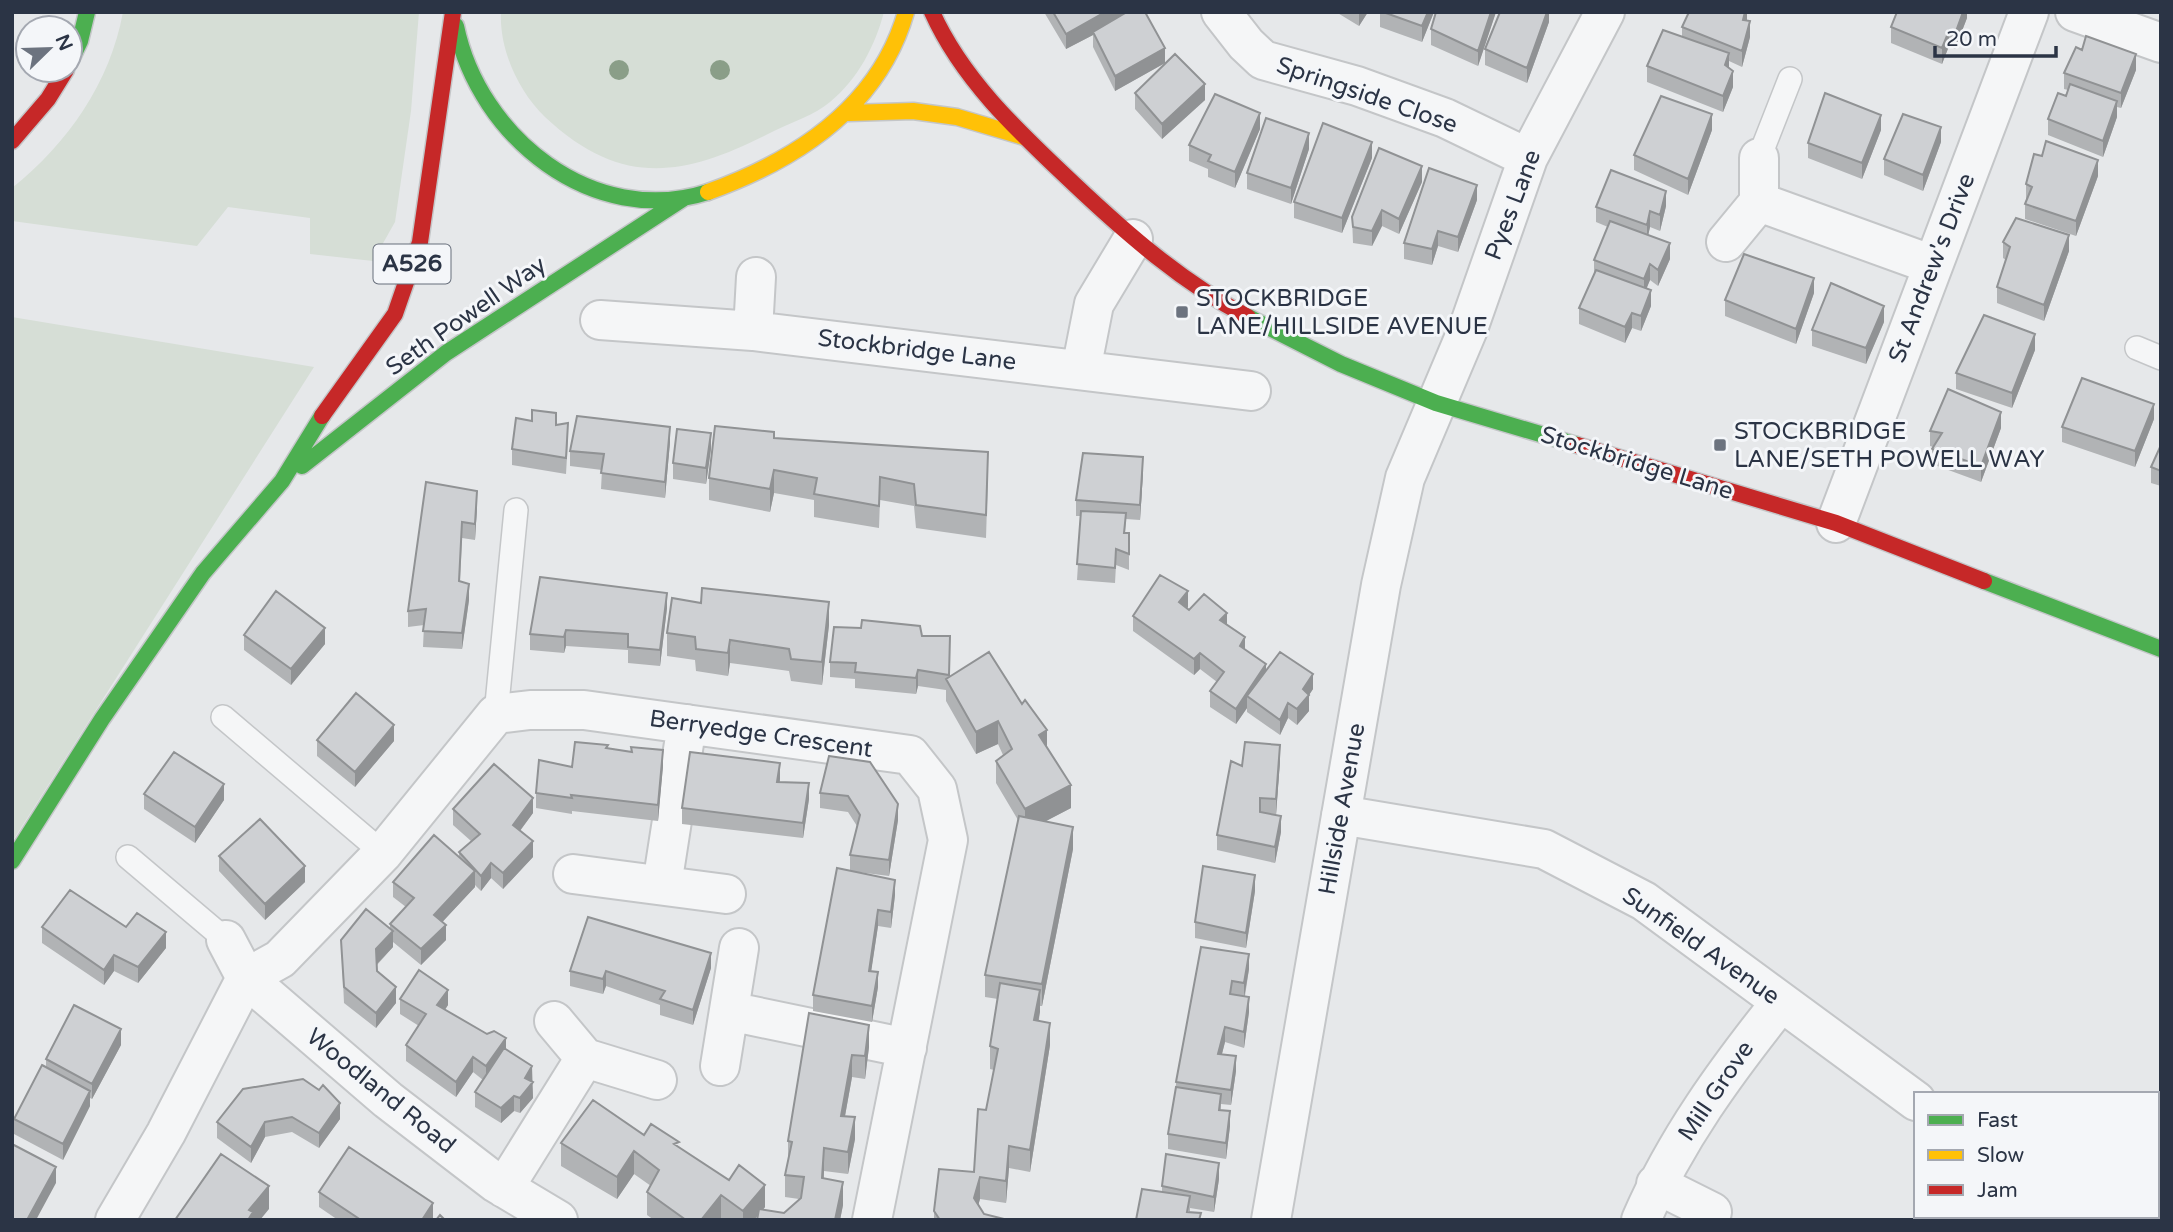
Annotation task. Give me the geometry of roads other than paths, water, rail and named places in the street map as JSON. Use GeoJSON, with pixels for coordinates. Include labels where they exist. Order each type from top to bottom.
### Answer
{"type":"FeatureCollection","features":[{"type":"Feature","properties":{"kind":"main road","name":"A526"},"geometry":{"type":"LineString","coordinates":[[453,13],[461,49],[474,83],[495,115],[524,146],[555,170],[592,191],[636,200],[684,198],[732,184],[805,146],[849,113],[884,71],[906,12]]}},
{"type":"Feature","properties":{"kind":"main road","name":"Stockbridge Lane"},"geometry":{"type":"LineString","coordinates":[[932,12],[968,75],[1024,137],[1133,239],[1221,303],[1341,364],[1436,404],[1836,523],[2161,649]]}},
{"type":"Feature","properties":{"kind":"main road","name":"Seth Powell Way"},"geometry":{"type":"LineString","coordinates":[[12,861],[102,719],[203,573],[282,481],[342,383],[395,314],[420,242],[427,206],[453,13]]}},
{"type":"Feature","properties":{"kind":"main road"},"geometry":{"type":"LineString","coordinates":[[12,141],[57,84]]}},
{"type":"Feature","properties":{"kind":"main road","name":"Stockbridge Lane"},"geometry":{"type":"LineString","coordinates":[[849,113],[913,111],[957,117],[1024,137]]}},
{"type":"Feature","properties":{"kind":"main road","name":"Seth Powell Way"},"geometry":{"type":"LineString","coordinates":[[282,481],[446,354],[684,198]]}},
{"type":"Feature","properties":{"kind":"street","name":"Springside Close"},"geometry":{"type":"LineString","coordinates":[[1222,12],[1246,44],[1263,60],[1357,86],[1446,118],[1528,158]]}},
{"type":"Feature","properties":{"kind":"street","name":"Pyes Lane"},"geometry":{"type":"LineString","coordinates":[[1436,404],[1468,330],[1528,158],[1605,12]]}},
{"type":"Feature","properties":{"kind":"street","name":"St Andrew's Drive"},"geometry":{"type":"LineString","coordinates":[[1836,523],[2029,12]]}},
{"type":"Feature","properties":{"kind":"street"},"geometry":{"type":"LineString","coordinates":[[2076,12],[2161,43]]}},
{"type":"Feature","properties":{"kind":"street"},"geometry":{"type":"LineString","coordinates":[[1726,242],[1759,202],[1759,158]]}},
{"type":"Feature","properties":{"kind":"street"},"geometry":{"type":"LineString","coordinates":[[1759,202],[1933,265]]}},
{"type":"Feature","properties":{"kind":"street"},"geometry":{"type":"LineString","coordinates":[[1081,370],[1094,304],[1133,239]]}},
{"type":"Feature","properties":{"kind":"street"},"geometry":{"type":"LineString","coordinates":[[753,331],[756,277]]}},
{"type":"Feature","properties":{"kind":"street","name":"Stockbridge Lane"},"geometry":{"type":"LineString","coordinates":[[600,320],[753,331],[1251,391]]}},
{"type":"Feature","properties":{"kind":"street","name":"Hillside Avenue"},"geometry":{"type":"LineString","coordinates":[[1272,1220],[1385,564],[1405,478],[1436,404]]}},
{"type":"Feature","properties":{"kind":"street","name":"Berryedge Crescent"},"geometry":{"type":"LineString","coordinates":[[496,714],[530,710],[584,710],[910,755],[937,789],[948,840],[872,1220]]}},
{"type":"Feature","properties":{"kind":"street"},"geometry":{"type":"LineString","coordinates":[[115,1220],[166,1133],[246,978],[280,959],[383,853],[496,714]]}},
{"type":"Feature","properties":{"kind":"street"},"geometry":{"type":"LineString","coordinates":[[662,885],[687,724]]}},
{"type":"Feature","properties":{"kind":"street","name":"Sunfield Avenue"},"geometry":{"type":"LineString","coordinates":[[1341,815],[1544,849],[1644,901],[1914,1100]]}},
{"type":"Feature","properties":{"kind":"street"},"geometry":{"type":"LineString","coordinates":[[573,874],[726,894]]}},
{"type":"Feature","properties":{"kind":"street","name":"Woodland Road"},"geometry":{"type":"LineString","coordinates":[[226,940],[246,978],[388,1100],[505,1188],[555,1219]]}},
{"type":"Feature","properties":{"kind":"street"},"geometry":{"type":"LineString","coordinates":[[720,1066],[739,948]]}},
{"type":"Feature","properties":{"kind":"street","name":"Mill Grove"},"geometry":{"type":"LineString","coordinates":[[1641,1220],[1656,1184],[1720,1078],[1781,1002]]}},
{"type":"Feature","properties":{"kind":"street"},"geometry":{"type":"LineString","coordinates":[[729,1011],[907,1048]]}},
{"type":"Feature","properties":{"kind":"street"},"geometry":{"type":"LineString","coordinates":[[554,1020],[585,1058],[657,1080]]}},
{"type":"Feature","properties":{"kind":"street"},"geometry":{"type":"LineString","coordinates":[[505,1188],[585,1058]]}},
{"type":"Feature","properties":{"kind":"street"},"geometry":{"type":"LineString","coordinates":[[1656,1184],[1712,1212]]}},
{"type":"Feature","properties":{"kind":"lane"},"geometry":{"type":"LineString","coordinates":[[1759,158],[1790,79]]}},
{"type":"Feature","properties":{"kind":"lane"},"geometry":{"type":"LineString","coordinates":[[2137,348],[2161,358]]}},
{"type":"Feature","properties":{"kind":"lane"},"geometry":{"type":"LineString","coordinates":[[496,714],[516,510]]}},
{"type":"Feature","properties":{"kind":"lane"},"geometry":{"type":"LineString","coordinates":[[223,717],[383,853]]}},
{"type":"Feature","properties":{"kind":"lane"},"geometry":{"type":"LineString","coordinates":[[128,857],[226,940]]}},
{"type":"Feature","properties":{"kind":"place","name":"STOCKBRIDGE LANE/HILLSIDE AVENUE"},"geometry":{"type":"Point","coordinates":[1182,312]}},
{"type":"Feature","properties":{"kind":"place","name":"STOCKBRIDGE LANE/SETH POWELL WAY"},"geometry":{"type":"Point","coordinates":[1720,445]}}]}
